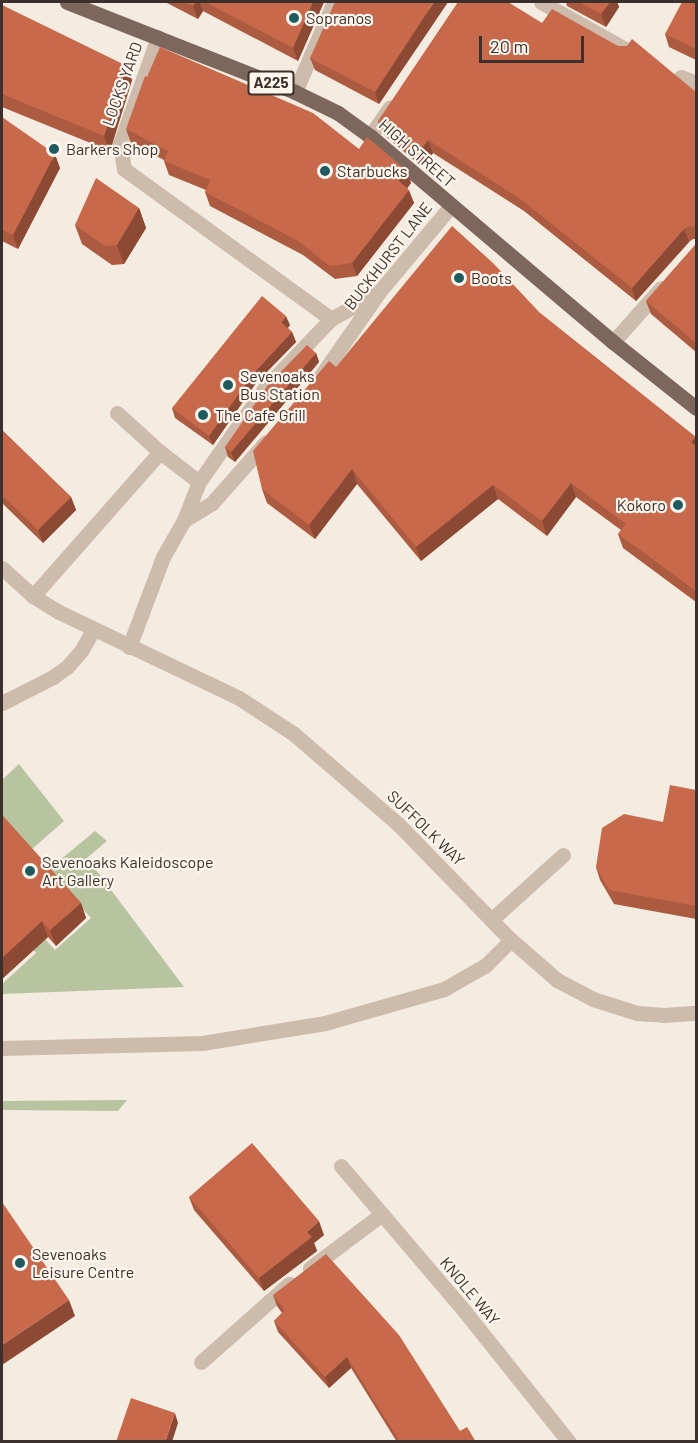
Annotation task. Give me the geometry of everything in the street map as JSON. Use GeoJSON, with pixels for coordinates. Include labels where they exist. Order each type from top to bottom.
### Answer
{"type":"FeatureCollection","features":[{"type":"Feature","properties":{"kind":"main road","name":"HIGH STREET"},"geometry":{"type":"LineString","coordinates":[[67,2],[295,92],[338,114],[370,136],[613,342],[696,408]]}},
{"type":"Feature","properties":{"kind":"street"},"geometry":{"type":"LineString","coordinates":[[295,92],[334,2]]}},
{"type":"Feature","properties":{"kind":"street"},"geometry":{"type":"LineString","coordinates":[[541,2],[627,50]]}},
{"type":"Feature","properties":{"kind":"street","name":"LOCKS YARD"},"geometry":{"type":"LineString","coordinates":[[158,37],[120,144],[123,170],[331,319]]}},
{"type":"Feature","properties":{"kind":"street"},"geometry":{"type":"LineString","coordinates":[[681,77],[696,83]]}},
{"type":"Feature","properties":{"kind":"street"},"geometry":{"type":"LineString","coordinates":[[370,136],[397,96]]}},
{"type":"Feature","properties":{"kind":"street","name":"BUCKHURST LANE"},"geometry":{"type":"LineString","coordinates":[[312,387],[379,292],[451,206]]}},
{"type":"Feature","properties":{"kind":"street"},"geometry":{"type":"LineString","coordinates":[[613,342],[672,276]]}},
{"type":"Feature","properties":{"kind":"street"},"geometry":{"type":"LineString","coordinates":[[129,646],[163,557],[184,520],[199,482],[264,389],[331,319],[379,292]]}},
{"type":"Feature","properties":{"kind":"street"},"geometry":{"type":"LineString","coordinates":[[117,413],[160,452],[199,482]]}},
{"type":"Feature","properties":{"kind":"street"},"geometry":{"type":"LineString","coordinates":[[184,520],[212,503],[275,432]]}},
{"type":"Feature","properties":{"kind":"street"},"geometry":{"type":"LineString","coordinates":[[33,596],[160,452]]}},
{"type":"Feature","properties":{"kind":"street","name":"SUFFOLK WAY"},"geometry":{"type":"LineString","coordinates":[[2,568],[33,596],[93,630],[239,698],[294,734],[398,824],[511,940],[557,980],[593,999],[637,1013],[664,1015],[696,1013]]}},
{"type":"Feature","properties":{"kind":"street"},"geometry":{"type":"LineString","coordinates":[[2,703],[52,677],[67,666],[81,651],[93,630]]}},
{"type":"Feature","properties":{"kind":"street"},"geometry":{"type":"LineString","coordinates":[[491,920],[563,855]]}},
{"type":"Feature","properties":{"kind":"street"},"geometry":{"type":"LineString","coordinates":[[2,1048],[202,1043],[325,1023],[444,989],[486,965],[511,940]]}},
{"type":"Feature","properties":{"kind":"street","name":"KNOLE WAY"},"geometry":{"type":"LineString","coordinates":[[341,1166],[569,1442]]}},
{"type":"Feature","properties":{"kind":"street"},"geometry":{"type":"LineString","coordinates":[[201,1362],[279,1291],[382,1214]]}},
{"type":"Feature","properties":{"kind":"green space"},"geometry":{"type":"Polygon","coordinates":[[[19,764],[64,821],[31,850],[2,817],[2,780],[19,764]]]}},
{"type":"Feature","properties":{"kind":"green space"},"geometry":{"type":"Polygon","coordinates":[[[95,831],[107,841],[87,858],[184,987],[2,994],[2,984],[36,953],[11,924],[23,914],[55,950],[91,918],[48,870],[95,831]]]}},
{"type":"Feature","properties":{"kind":"green space"},"geometry":{"type":"Polygon","coordinates":[[[127,1100],[118,1111],[2,1110],[2,1101],[127,1100]]]}},
{"type":"Feature","properties":{"kind":"building"},"geometry":{"type":"Polygon","coordinates":[[[205,2],[313,2],[293,48],[205,2]]]}},
{"type":"Feature","properties":{"kind":"building"},"geometry":{"type":"Polygon","coordinates":[[[335,2],[434,2],[375,92],[310,58],[335,2]]]}},
{"type":"Feature","properties":{"kind":"building"},"geometry":{"type":"Polygon","coordinates":[[[458,2],[508,2],[542,23],[552,9],[618,46],[627,46],[632,39],[696,92],[696,227],[689,226],[684,229],[632,288],[519,198],[428,140],[417,155],[378,121],[458,2]]]}},
{"type":"Feature","properties":{"kind":"building"},"geometry":{"type":"Polygon","coordinates":[[[579,2],[610,2],[601,14],[579,2]]]}},
{"type":"Feature","properties":{"kind":"building"},"geometry":{"type":"Polygon","coordinates":[[[682,2],[696,2],[696,49],[665,34],[682,2]]]}},
{"type":"Feature","properties":{"kind":"building"},"geometry":{"type":"Polygon","coordinates":[[[2,5],[127,66],[104,136],[2,94],[2,5]]]}},
{"type":"Feature","properties":{"kind":"building"},"geometry":{"type":"Polygon","coordinates":[[[160,47],[313,113],[359,149],[367,137],[406,170],[398,180],[409,190],[352,263],[330,266],[298,241],[205,192],[210,180],[164,161],[168,151],[126,129],[145,76],[147,77],[160,47]]]}},
{"type":"Feature","properties":{"kind":"building"},"geometry":{"type":"Polygon","coordinates":[[[2,117],[55,154],[13,235],[2,230],[2,117]]]}},
{"type":"Feature","properties":{"kind":"building"},"geometry":{"type":"Polygon","coordinates":[[[96,178],[139,208],[117,245],[105,246],[75,225],[96,178]]]}},
{"type":"Feature","properties":{"kind":"building"},"geometry":{"type":"Polygon","coordinates":[[[452,226],[493,263],[540,313],[696,437],[691,442],[696,446],[696,591],[618,534],[626,524],[571,483],[542,521],[493,485],[416,547],[352,469],[309,525],[262,489],[253,451],[329,361],[336,367],[452,226]]]}},
{"type":"Feature","properties":{"kind":"building"},"geometry":{"type":"Polygon","coordinates":[[[696,244],[696,343],[646,301],[696,244]]]}},
{"type":"Feature","properties":{"kind":"building","name":"Sevenoaks Bus Station"},"geometry":{"type":"Polygon","coordinates":[[[262,296],[286,316],[281,322],[292,332],[253,374],[209,436],[172,408],[262,296]]]}},
{"type":"Feature","properties":{"kind":"building"},"geometry":{"type":"Polygon","coordinates":[[[307,345],[316,353],[231,452],[225,447],[268,385],[307,345]]]}},
{"type":"Feature","properties":{"kind":"building"},"geometry":{"type":"Polygon","coordinates":[[[2,430],[71,497],[38,530],[2,495],[2,430]]]}},
{"type":"Feature","properties":{"kind":"building"},"geometry":{"type":"Polygon","coordinates":[[[670,785],[696,790],[696,906],[609,890],[596,867],[602,828],[624,814],[663,822],[670,785]]]}},
{"type":"Feature","properties":{"kind":"building"},"geometry":{"type":"Polygon","coordinates":[[[2,815],[81,903],[50,930],[42,921],[2,958],[2,815]]]}},
{"type":"Feature","properties":{"kind":"building"},"geometry":{"type":"Polygon","coordinates":[[[252,1143],[319,1221],[307,1232],[312,1237],[259,1278],[189,1197],[252,1143]]]}},
{"type":"Feature","properties":{"kind":"building","name":"Sevenoaks Leisure Centre"},"geometry":{"type":"Polygon","coordinates":[[[2,1202],[69,1300],[2,1345],[2,1202]]]}},
{"type":"Feature","properties":{"kind":"building"},"geometry":{"type":"Polygon","coordinates":[[[326,1254],[399,1335],[460,1431],[467,1427],[476,1442],[400,1442],[347,1357],[325,1377],[274,1321],[285,1310],[273,1295],[326,1254]]]}},
{"type":"Feature","properties":{"kind":"building"},"geometry":{"type":"Polygon","coordinates":[[[131,1398],[175,1413],[165,1442],[116,1442],[131,1398]]]}},
{"type":"Feature","properties":{"kind":"place","name":"Sopranos"},"geometry":{"type":"Point","coordinates":[294,18]}},
{"type":"Feature","properties":{"kind":"place","name":"Barkers Shop"},"geometry":{"type":"Point","coordinates":[54,149]}},
{"type":"Feature","properties":{"kind":"place","name":"Starbucks"},"geometry":{"type":"Point","coordinates":[325,171]}},
{"type":"Feature","properties":{"kind":"place","name":"Boots"},"geometry":{"type":"Point","coordinates":[459,278]}},
{"type":"Feature","properties":{"kind":"place","name":"Sevenoaks Bus Station"},"geometry":{"type":"Point","coordinates":[228,385]}},
{"type":"Feature","properties":{"kind":"place","name":"The Cafe Grill"},"geometry":{"type":"Point","coordinates":[203,415]}},
{"type":"Feature","properties":{"kind":"place","name":"Kokoro"},"geometry":{"type":"Point","coordinates":[678,505]}},
{"type":"Feature","properties":{"kind":"place","name":"Sevenoaks Kaleidoscope Art Gallery"},"geometry":{"type":"Point","coordinates":[30,871]}},
{"type":"Feature","properties":{"kind":"place","name":"Sevenoaks Leisure Centre"},"geometry":{"type":"Point","coordinates":[20,1263]}}]}
